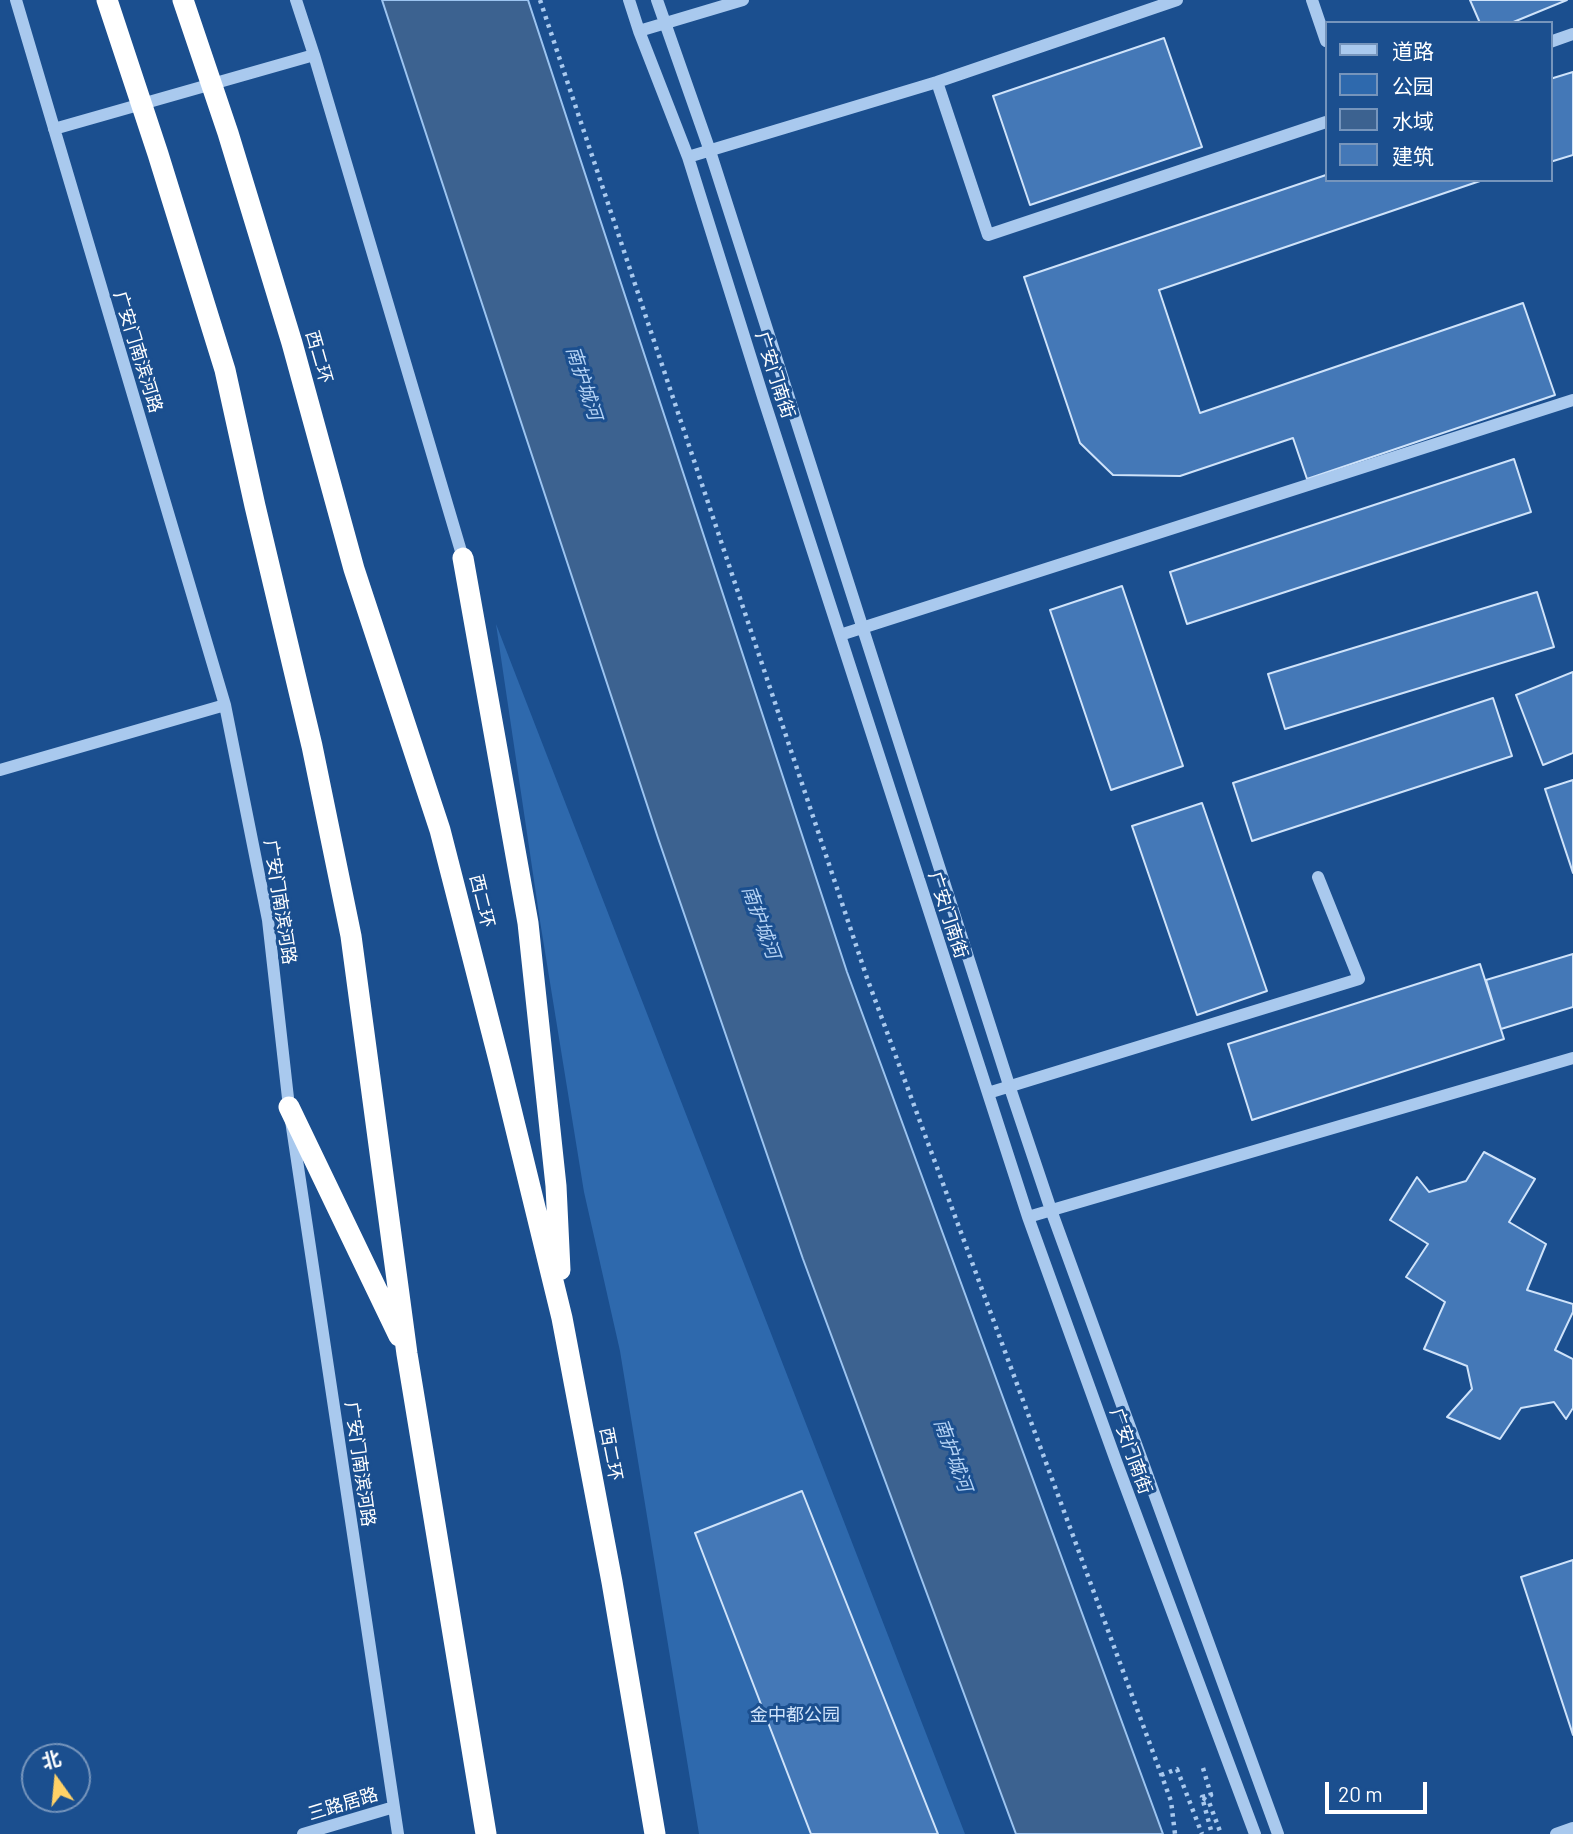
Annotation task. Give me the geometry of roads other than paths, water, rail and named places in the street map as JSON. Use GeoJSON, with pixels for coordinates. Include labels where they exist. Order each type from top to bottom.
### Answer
{"type":"FeatureCollection","features":[{"type":"Feature","properties":{"kind":"highway"},"geometry":{"type":"LineString","coordinates":[[107,0],[225,370],[312,746],[351,936],[407,1354],[486,1834]]}},
{"type":"Feature","properties":{"kind":"highway","name":"西二环"},"geometry":{"type":"LineString","coordinates":[[183,0],[228,133],[292,343],[354,569],[440,830],[562,1318],[612,1582],[655,1834]]}},
{"type":"Feature","properties":{"kind":"highway"},"geometry":{"type":"LineString","coordinates":[[463,558],[528,923],[556,1186],[562,1318]]}},
{"type":"Feature","properties":{"kind":"highway"},"geometry":{"type":"LineString","coordinates":[[289,1107],[407,1354]]}},
{"type":"Feature","properties":{"kind":"street","name":"广安门南滨河路"},"geometry":{"type":"LineString","coordinates":[[16,0],[225,705],[268,920],[289,1107],[398,1834]]}},
{"type":"Feature","properties":{"kind":"street"},"geometry":{"type":"LineString","coordinates":[[296,0],[463,558]]}},
{"type":"Feature","properties":{"kind":"street","name":"广安门南街"},"geometry":{"type":"LineString","coordinates":[[629,0],[688,158],[1028,1216],[1255,1834]]}},
{"type":"Feature","properties":{"kind":"street","name":"广安门南街"},"geometry":{"type":"LineString","coordinates":[[657,0],[710,151],[1051,1210],[1278,1834]]}},
{"type":"Feature","properties":{"kind":"street"},"geometry":{"type":"LineString","coordinates":[[639,31],[743,0]]}},
{"type":"Feature","properties":{"kind":"street"},"geometry":{"type":"LineString","coordinates":[[688,158],[937,82],[1177,0]]}},
{"type":"Feature","properties":{"kind":"street"},"geometry":{"type":"LineString","coordinates":[[1312,0],[1324,35]]}},
{"type":"Feature","properties":{"kind":"street"},"geometry":{"type":"LineString","coordinates":[[1552,41],[1573,34]]}},
{"type":"Feature","properties":{"kind":"street"},"geometry":{"type":"LineString","coordinates":[[54,130],[314,55]]}},
{"type":"Feature","properties":{"kind":"street"},"geometry":{"type":"LineString","coordinates":[[937,82],[988,235],[1324,123]]}},
{"type":"Feature","properties":{"kind":"street"},"geometry":{"type":"LineString","coordinates":[[840,635],[1573,400]]}},
{"type":"Feature","properties":{"kind":"street"},"geometry":{"type":"LineString","coordinates":[[0,770],[225,705]]}},
{"type":"Feature","properties":{"kind":"street"},"geometry":{"type":"LineString","coordinates":[[988,1093],[1359,979],[1318,877]]}},
{"type":"Feature","properties":{"kind":"street"},"geometry":{"type":"LineString","coordinates":[[1028,1216],[1573,1058]]}},
{"type":"Feature","properties":{"kind":"street","name":"三路居路"},"geometry":{"type":"LineString","coordinates":[[303,1834],[394,1807]]}},
{"type":"Feature","properties":{"kind":"street"},"geometry":{"type":"LineString","coordinates":[[1556,1834],[1573,1828]]}},
{"type":"Feature","properties":{"kind":"water","name":"南护城河"},"geometry":{"type":"Polygon","coordinates":[[[382,0],[528,0],[847,972],[1163,1834],[1016,1834],[803,1259],[658,838],[382,0]]]}},
{"type":"Feature","properties":{"kind":"park label","name":"金中都公园"},"geometry":{"type":"Point","coordinates":[795,1715]}}]}
